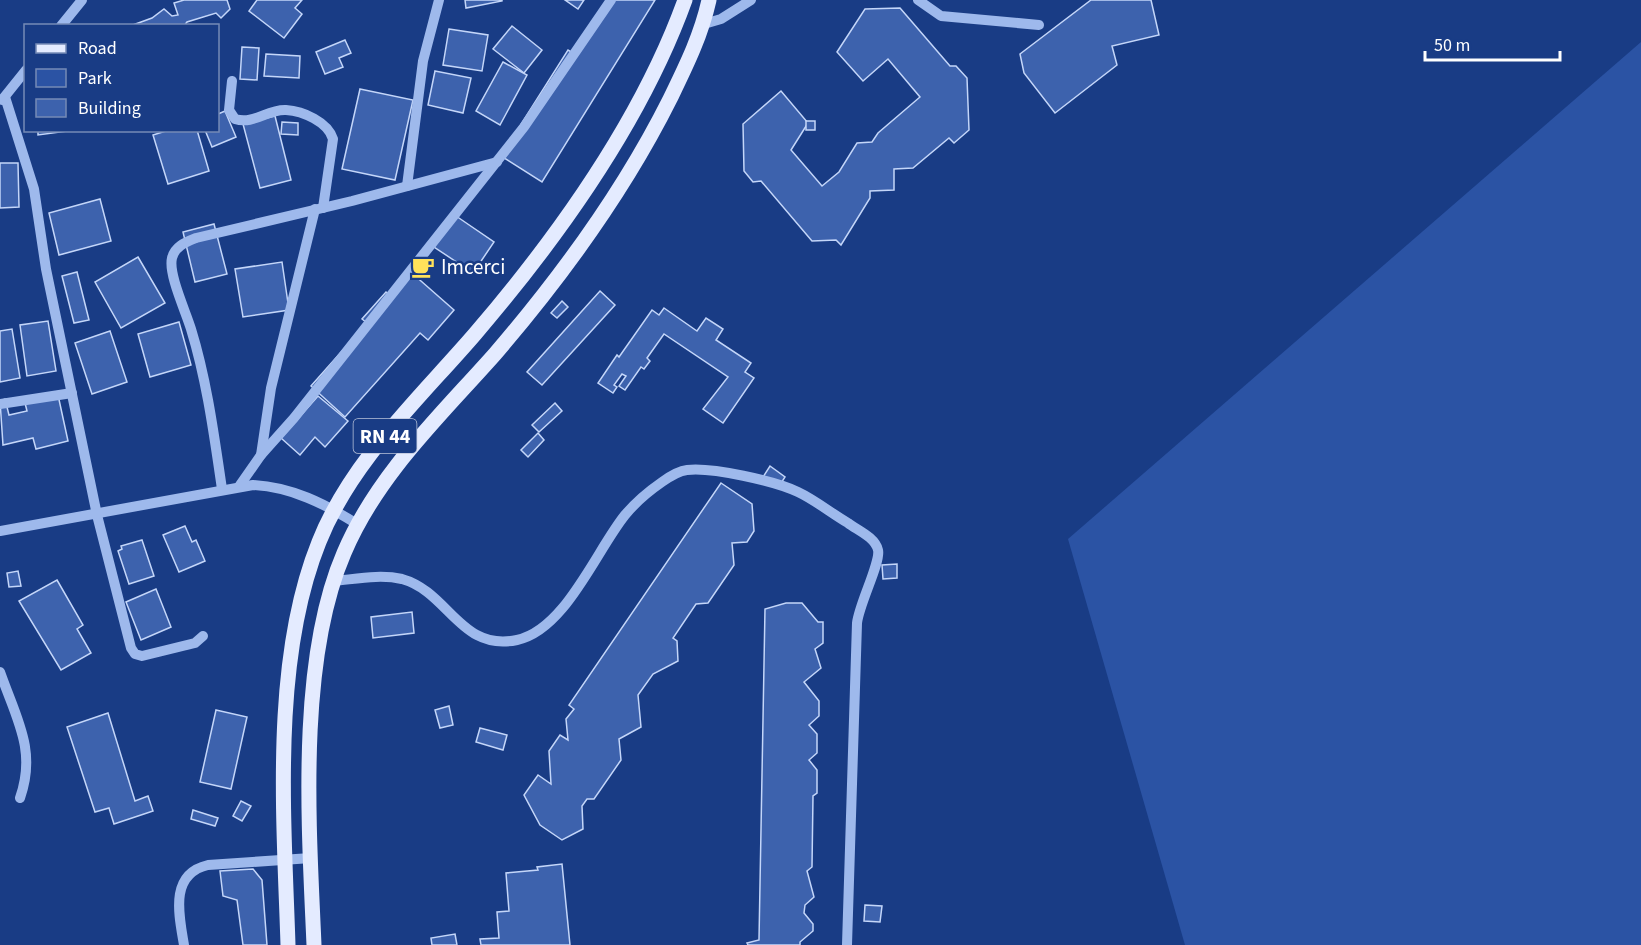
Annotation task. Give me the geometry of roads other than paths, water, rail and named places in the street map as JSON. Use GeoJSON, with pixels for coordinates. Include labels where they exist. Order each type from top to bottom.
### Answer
{"type":"FeatureCollection","features":[{"type":"Feature","properties":{"kind":"main road","name":"RN 44"},"geometry":{"type":"LineString","coordinates":[[288,945],[285,764],[292,644],[303,587],[319,542],[334,510],[361,467],[401,416],[510,293],[595,175],[625,127],[668,43],[685,0]]}},
{"type":"Feature","properties":{"kind":"main road","name":"RN 44"},"geometry":{"type":"LineString","coordinates":[[314,945],[311,858],[314,689],[322,626],[334,581],[357,525],[384,483],[422,434],[532,310],[618,191],[649,142],[692,57],[704,24],[709,0]]}},
{"type":"Feature","properties":{"kind":"street"},"geometry":{"type":"LineString","coordinates":[[63,24],[82,0]]}},
{"type":"Feature","properties":{"kind":"street"},"geometry":{"type":"LineString","coordinates":[[407,186],[423,61],[439,0]]}},
{"type":"Feature","properties":{"kind":"street"},"geometry":{"type":"LineString","coordinates":[[240,485],[261,455],[294,418],[497,162],[551,89],[611,0]]}},
{"type":"Feature","properties":{"kind":"street"},"geometry":{"type":"LineString","coordinates":[[704,24],[721,19],[752,0]]}},
{"type":"Feature","properties":{"kind":"street"},"geometry":{"type":"LineString","coordinates":[[918,0],[941,16],[1039,25]]}},
{"type":"Feature","properties":{"kind":"street"},"geometry":{"type":"LineString","coordinates":[[24,72],[2,100],[34,189],[46,269],[97,515],[125,630],[135,654],[142,656],[189,645],[203,636]]}},
{"type":"Feature","properties":{"kind":"street"},"geometry":{"type":"LineString","coordinates":[[232,81],[229,110],[235,119],[251,121],[285,110],[315,120],[329,130],[333,139],[319,208],[271,388],[261,455]]}},
{"type":"Feature","properties":{"kind":"street"},"geometry":{"type":"LineString","coordinates":[[222,489],[208,395],[171,260],[182,244],[196,238],[497,162]]}},
{"type":"Feature","properties":{"kind":"street"},"geometry":{"type":"LineString","coordinates":[[0,404],[72,393]]}},
{"type":"Feature","properties":{"kind":"street"},"geometry":{"type":"LineString","coordinates":[[334,581],[386,577],[402,579],[421,588],[478,638],[501,642],[523,639],[540,630],[556,614],[634,506],[666,479],[687,470],[716,472],[784,486],[821,506],[866,535],[876,545],[879,555],[861,602],[857,623],[847,945]]}},
{"type":"Feature","properties":{"kind":"street"},"geometry":{"type":"LineString","coordinates":[[0,531],[97,515],[240,485],[283,488],[334,510],[357,525]]}},
{"type":"Feature","properties":{"kind":"street"},"geometry":{"type":"LineString","coordinates":[[0,672],[27,749],[27,777],[20,798]]}},
{"type":"Feature","properties":{"kind":"street"},"geometry":{"type":"LineString","coordinates":[[184,945],[179,891],[195,869],[208,865],[311,858]]}},
{"type":"Feature","properties":{"kind":"place","name":"Imcerci"},"geometry":{"type":"Point","coordinates":[423,267]}}]}
